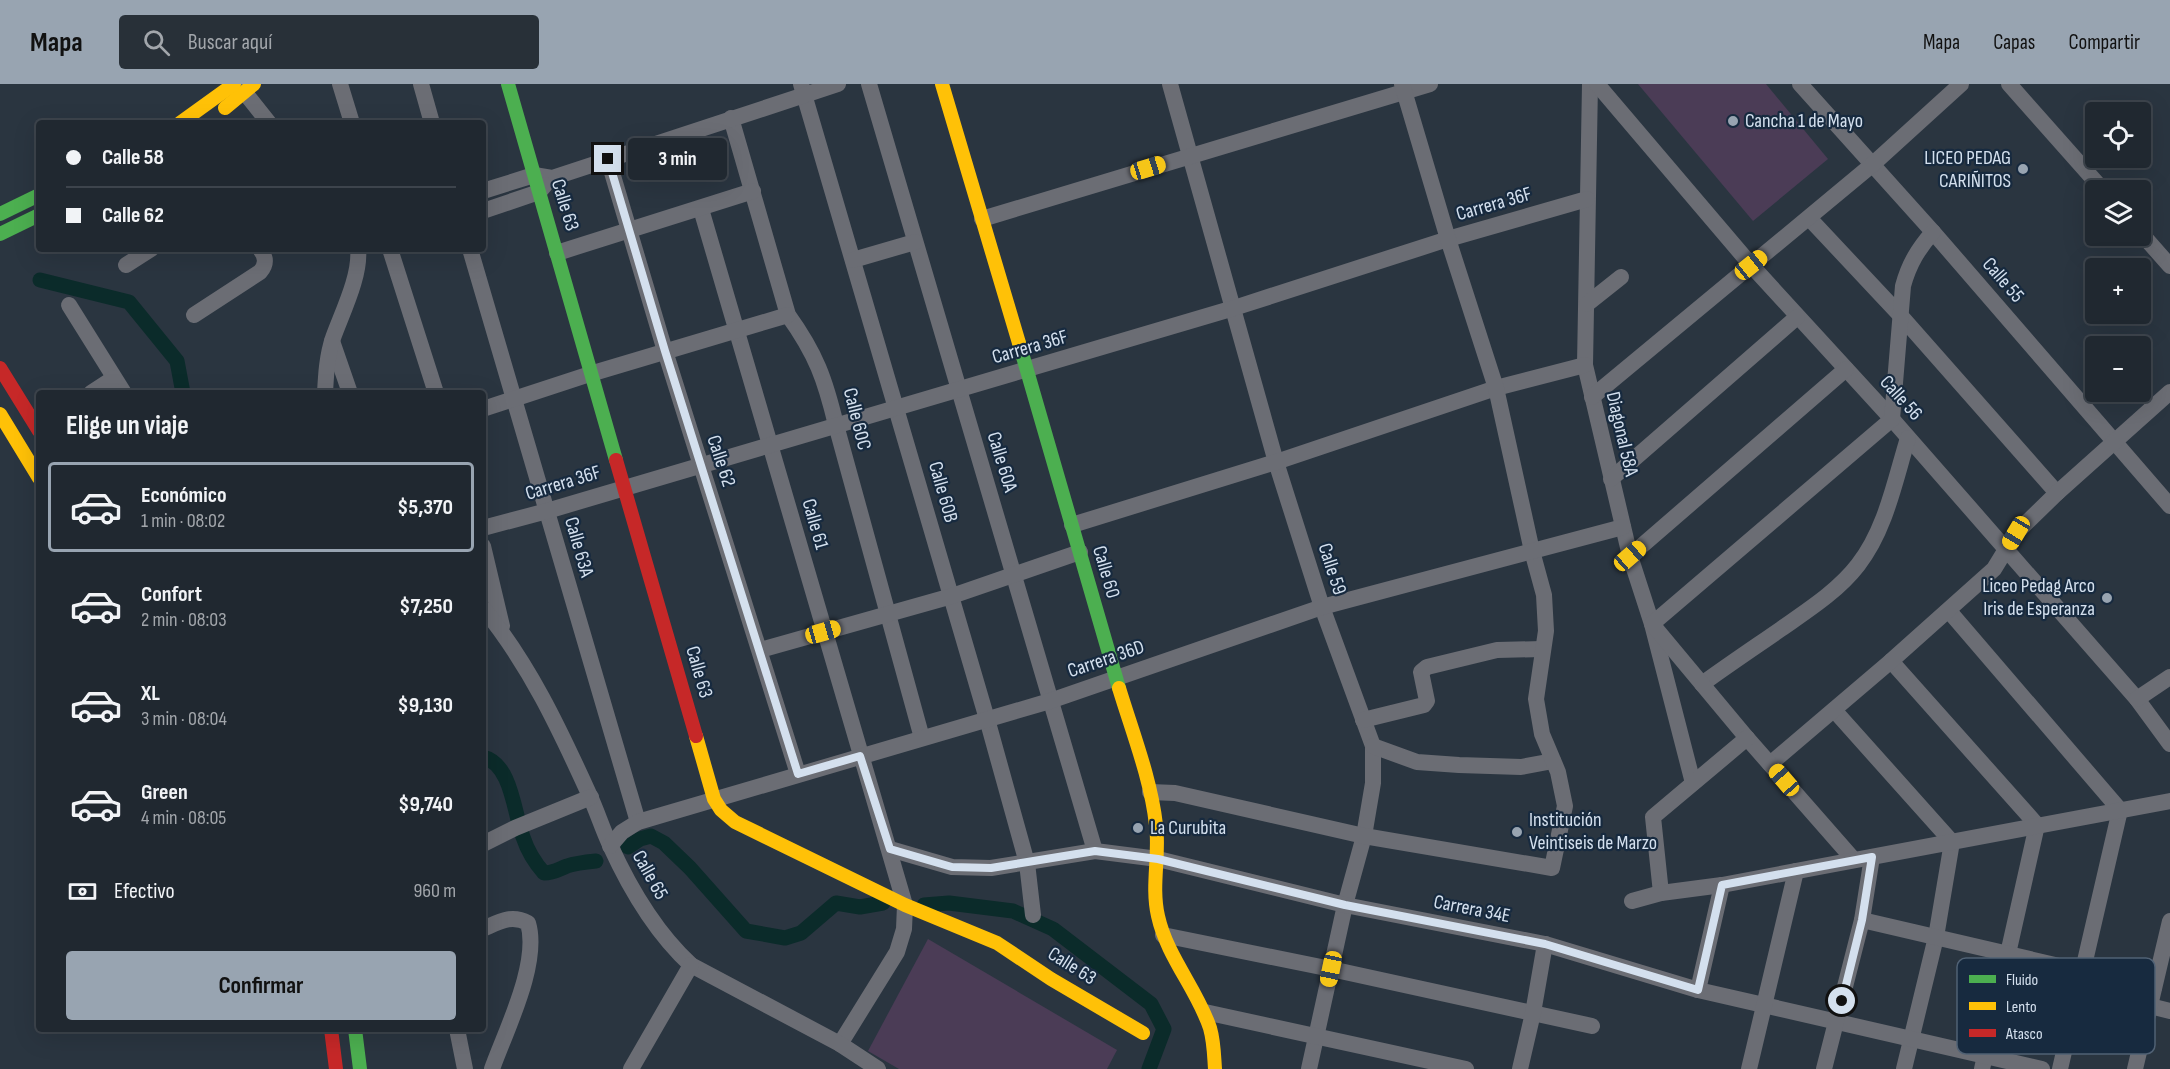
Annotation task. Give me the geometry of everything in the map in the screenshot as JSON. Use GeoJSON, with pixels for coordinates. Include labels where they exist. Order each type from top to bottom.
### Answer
{"type":"FeatureCollection","features":[{"type":"Feature","properties":{"kind":"street"},"geometry":{"type":"LineString","coordinates":[[340,84],[351,120]]}},
{"type":"Feature","properties":{"kind":"street"},"geometry":{"type":"LineString","coordinates":[[421,84],[431,120]]}},
{"type":"Feature","properties":{"kind":"street","name":"Calle 63"},"geometry":{"type":"LineString","coordinates":[[508,84],[714,799],[721,810],[735,822],[905,905],[996,943],[1143,1033]]}},
{"type":"Feature","properties":{"kind":"street"},"geometry":{"type":"LineString","coordinates":[[486,190],[534,175],[552,178],[731,118],[803,89],[838,84]]}},
{"type":"Feature","properties":{"kind":"street","name":"Calle 60A"},"geometry":{"type":"LineString","coordinates":[[869,84],[1095,851]]}},
{"type":"Feature","properties":{"kind":"street","name":"Calle 60"},"geometry":{"type":"LineString","coordinates":[[942,84],[1150,792],[1156,816],[1157,912],[1163,935],[1205,1012],[1212,1032],[1216,1057],[1215,1069]]}},
{"type":"Feature","properties":{"kind":"street","name":"Calle 59"},"geometry":{"type":"LineString","coordinates":[[1170,84],[1276,462],[1322,607],[1372,746],[1373,783],[1364,836],[1345,905],[1309,1069]]}},
{"type":"Feature","properties":{"kind":"street"},"geometry":{"type":"LineString","coordinates":[[982,219],[1403,87],[1430,84]]}},
{"type":"Feature","properties":{"kind":"street","name":"Diagonal 58A"},"geometry":{"type":"LineString","coordinates":[[1590,84],[1585,365],[1630,556],[1653,624],[1693,783]]}},
{"type":"Feature","properties":{"kind":"street","name":"Calle 56"},"geometry":{"type":"LineString","coordinates":[[1598,84],[1751,265],[1892,419],[2137,699],[2170,744]]}},
{"type":"Feature","properties":{"kind":"street","name":"Calle 55"},"geometry":{"type":"LineString","coordinates":[[1800,84],[1933,231],[2170,506]]}},
{"type":"Feature","properties":{"kind":"street"},"geometry":{"type":"LineString","coordinates":[[1592,397],[1873,164],[1961,84]]}},
{"type":"Feature","properties":{"kind":"street"},"geometry":{"type":"LineString","coordinates":[[2009,84],[2094,180]]}},
{"type":"Feature","properties":{"kind":"street"},"geometry":{"type":"LineString","coordinates":[[218,114],[243,86]]}},
{"type":"Feature","properties":{"kind":"street"},"geometry":{"type":"LineString","coordinates":[[185,120],[243,86]]}},
{"type":"Feature","properties":{"kind":"street"},"geometry":{"type":"LineString","coordinates":[[243,86],[267,120]]}},
{"type":"Feature","properties":{"kind":"street"},"geometry":{"type":"LineString","coordinates":[[1150,792],[1175,794],[1364,836],[1552,868],[1565,806],[1558,772],[1542,734],[1536,699],[1546,630],[1544,596],[1496,388],[1448,239],[1403,87]]}},
{"type":"Feature","properties":{"kind":"street","name":"Calle 60B"},"geometry":{"type":"LineString","coordinates":[[803,89],[987,719],[1027,863],[1033,915]]}},
{"type":"Feature","properties":{"kind":"street","name":"Calle 60C"},"geometry":{"type":"LineString","coordinates":[[731,118],[788,315],[806,340],[826,384],[922,738]]}},
{"type":"Feature","properties":{"kind":"street","name":"Calle 62"},"geometry":{"type":"LineString","coordinates":[[608,159],[700,465],[798,774]]}},
{"type":"Feature","properties":{"kind":"street"},"geometry":{"type":"LineString","coordinates":[[486,210],[539,192],[552,178]]}},
{"type":"Feature","properties":{"kind":"street"},"geometry":{"type":"LineString","coordinates":[[558,253],[753,191]]}},
{"type":"Feature","properties":{"kind":"street"},"geometry":{"type":"LineString","coordinates":[[0,214],[36,196]]}},
{"type":"Feature","properties":{"kind":"street","name":"Carrera 36F"},"geometry":{"type":"LineString","coordinates":[[486,527],[1234,309],[1448,239],[1587,199]]}},
{"type":"Feature","properties":{"kind":"street","name":"Calle 61"},"geometry":{"type":"LineString","coordinates":[[700,209],[823,632],[890,849]]}},
{"type":"Feature","properties":{"kind":"street"},"geometry":{"type":"LineString","coordinates":[[0,234],[36,217]]}},
{"type":"Feature","properties":{"kind":"street"},"geometry":{"type":"LineString","coordinates":[[1809,218],[1900,315],[2057,494]]}},
{"type":"Feature","properties":{"kind":"street"},"geometry":{"type":"LineString","coordinates":[[1854,860],[1747,738],[1653,624],[1892,419],[1903,286],[1908,266],[1919,247],[1933,231]]}},
{"type":"Feature","properties":{"kind":"street"},"geometry":{"type":"LineString","coordinates":[[853,260],[915,242]]}},
{"type":"Feature","properties":{"kind":"street"},"geometry":{"type":"LineString","coordinates":[[2151,244],[2170,264]]}},
{"type":"Feature","properties":{"kind":"street"},"geometry":{"type":"LineString","coordinates":[[126,265],[146,252]]}},
{"type":"Feature","properties":{"kind":"street"},"geometry":{"type":"LineString","coordinates":[[194,315],[260,272],[266,261],[262,252]]}},
{"type":"Feature","properties":{"kind":"street"},"geometry":{"type":"LineString","coordinates":[[325,390],[326,369],[332,341],[348,299],[361,252]]}},
{"type":"Feature","properties":{"kind":"street"},"geometry":{"type":"LineString","coordinates":[[391,252],[435,390]]}},
{"type":"Feature","properties":{"kind":"street","name":"Calle 63A"},"geometry":{"type":"LineString","coordinates":[[471,252],[638,822]]}},
{"type":"Feature","properties":{"kind":"street"},"geometry":{"type":"LineString","coordinates":[[1587,304],[1621,277]]}},
{"type":"Feature","properties":{"kind":"street"},"geometry":{"type":"LineString","coordinates":[[69,305],[122,390]]}},
{"type":"Feature","properties":{"kind":"street"},"geometry":{"type":"LineString","coordinates":[[486,408],[590,374],[788,315]]}},
{"type":"Feature","properties":{"kind":"street"},"geometry":{"type":"LineString","coordinates":[[1611,479],[1797,316]]}},
{"type":"Feature","properties":{"kind":"street"},"geometry":{"type":"LineString","coordinates":[[332,341],[349,390]]}},
{"type":"Feature","properties":{"kind":"street"},"geometry":{"type":"LineString","coordinates":[[1072,525],[1276,462],[1496,388],[1585,365]]}},
{"type":"Feature","properties":{"kind":"street"},"geometry":{"type":"LineString","coordinates":[[0,369],[36,425]]}},
{"type":"Feature","properties":{"kind":"street"},"geometry":{"type":"LineString","coordinates":[[1630,556],[1846,369]]}},
{"type":"Feature","properties":{"kind":"street"},"geometry":{"type":"LineString","coordinates":[[96,390],[114,378]]}},
{"type":"Feature","properties":{"kind":"street"},"geometry":{"type":"LineString","coordinates":[[1770,764],[1994,569],[2016,533],[2170,392]]}},
{"type":"Feature","properties":{"kind":"street"},"geometry":{"type":"LineString","coordinates":[[0,414],[36,473]]}},
{"type":"Feature","properties":{"kind":"street"},"geometry":{"type":"LineString","coordinates":[[1702,684],[1832,592],[1858,565],[1875,537],[1890,500],[1908,438]]}},
{"type":"Feature","properties":{"kind":"street","name":"Carrera 36D"},"geometry":{"type":"LineString","coordinates":[[610,846],[622,832],[638,822],[1050,701],[1322,607],[1623,526]]}},
{"type":"Feature","properties":{"kind":"street"},"geometry":{"type":"LineString","coordinates":[[760,650],[952,596],[1080,552]]}},
{"type":"Feature","properties":{"kind":"street"},"geometry":{"type":"LineString","coordinates":[[486,558],[504,633]]}},
{"type":"Feature","properties":{"kind":"street"},"geometry":{"type":"LineString","coordinates":[[1949,610],[2120,810]]}},
{"type":"Feature","properties":{"kind":"street","name":"Calle 65"},"geometry":{"type":"LineString","coordinates":[[486,612],[504,633],[530,674],[591,797],[610,846],[645,910],[674,950],[691,965],[840,1044],[878,1069]]}},
{"type":"Feature","properties":{"kind":"street"},"geometry":{"type":"LineString","coordinates":[[1363,720],[1424,705],[1427,701],[1421,672],[1427,667],[1497,650],[1542,649]]}},
{"type":"Feature","properties":{"kind":"street"},"geometry":{"type":"LineString","coordinates":[[1891,661],[2037,825]]}},
{"type":"Feature","properties":{"kind":"street"},"geometry":{"type":"LineString","coordinates":[[2137,699],[2170,677]]}},
{"type":"Feature","properties":{"kind":"street"},"geometry":{"type":"LineString","coordinates":[[1834,710],[1952,842]]}},
{"type":"Feature","properties":{"kind":"street"},"geometry":{"type":"LineString","coordinates":[[1661,893],[1653,817],[1747,738]]}},
{"type":"Feature","properties":{"kind":"street"},"geometry":{"type":"LineString","coordinates":[[1372,746],[1417,762],[1438,764],[1521,767],[1553,761]]}},
{"type":"Feature","properties":{"kind":"street"},"geometry":{"type":"LineString","coordinates":[[486,839],[591,797]]}},
{"type":"Feature","properties":{"kind":"street"},"geometry":{"type":"LineString","coordinates":[[1632,901],[1661,893],[1722,885],[2170,801]]}},
{"type":"Feature","properties":{"kind":"street"},"geometry":{"type":"LineString","coordinates":[[2085,958],[2120,810]]}},
{"type":"Feature","properties":{"kind":"street"},"geometry":{"type":"LineString","coordinates":[[2007,958],[2037,825]]}},
{"type":"Feature","properties":{"kind":"street"},"geometry":{"type":"LineString","coordinates":[[1904,1069],[1913,1040],[1936,937],[1952,842]]}},
{"type":"Feature","properties":{"kind":"street"},"geometry":{"type":"LineString","coordinates":[[840,1044],[897,952],[904,929],[905,905],[890,849]]}},
{"type":"Feature","properties":{"kind":"street","name":"Carrera 34E"},"geometry":{"type":"LineString","coordinates":[[890,849],[952,867],[991,868],[1095,851],[1158,859],[1345,905],[1545,944],[1698,990],[1913,1040],[1984,1063],[2042,1069]]}},
{"type":"Feature","properties":{"kind":"street"},"geometry":{"type":"LineString","coordinates":[[1824,1069],[1862,920],[1872,857]]}},
{"type":"Feature","properties":{"kind":"street"},"geometry":{"type":"LineString","coordinates":[[1749,1069],[1766,1007],[1796,871]]}},
{"type":"Feature","properties":{"kind":"street"},"geometry":{"type":"LineString","coordinates":[[1698,990],[1722,885]]}},
{"type":"Feature","properties":{"kind":"street"},"geometry":{"type":"LineString","coordinates":[[486,928],[509,918],[520,919],[528,923],[531,934],[527,972],[492,1069]]}},
{"type":"Feature","properties":{"kind":"street"},"geometry":{"type":"LineString","coordinates":[[1862,920],[2024,958]]}},
{"type":"Feature","properties":{"kind":"street"},"geometry":{"type":"LineString","coordinates":[[2155,985],[2168,940],[2170,921]]}},
{"type":"Feature","properties":{"kind":"street"},"geometry":{"type":"LineString","coordinates":[[1163,935],[1592,1026]]}},
{"type":"Feature","properties":{"kind":"street"},"geometry":{"type":"LineString","coordinates":[[1520,1069],[1545,944]]}},
{"type":"Feature","properties":{"kind":"street"},"geometry":{"type":"LineString","coordinates":[[631,1069],[691,965]]}},
{"type":"Feature","properties":{"kind":"street"},"geometry":{"type":"LineString","coordinates":[[2155,1007],[2170,1011]]}},
{"type":"Feature","properties":{"kind":"street"},"geometry":{"type":"LineString","coordinates":[[1205,1012],[1466,1069]]}},
{"type":"Feature","properties":{"kind":"street"},"geometry":{"type":"LineString","coordinates":[[331,1032],[336,1069]]}},
{"type":"Feature","properties":{"kind":"street"},"geometry":{"type":"LineString","coordinates":[[355,1032],[360,1069]]}},
{"type":"Feature","properties":{"kind":"street"},"geometry":{"type":"LineString","coordinates":[[458,1032],[465,1069]]}},
{"type":"Feature","properties":{"kind":"street"},"geometry":{"type":"LineString","coordinates":[[2060,1069],[2063,1054]]}},
{"type":"Feature","properties":{"kind":"street"},"geometry":{"type":"LineString","coordinates":[[2135,1069],[2139,1054]]}},
{"type":"Feature","properties":{"kind":"shaded area","name":"Cancha 1 de Mayo"},"geometry":{"type":"Polygon","coordinates":[[[1638,84],[1766,84],[1828,159],[1753,221],[1638,84]]]}},
{"type":"Feature","properties":{"kind":"shaded area"},"geometry":{"type":"Polygon","coordinates":[[[928,939],[1117,1050],[1107,1069],[899,1069],[868,1051],[928,939]]]}},
{"type":"Feature","properties":{"kind":"waterway"},"geometry":{"type":"LineString","coordinates":[[40,280],[129,302],[177,361],[182,390]]}},
{"type":"Feature","properties":{"kind":"waterway"},"geometry":{"type":"LineString","coordinates":[[486,758],[500,769],[506,779],[525,842],[544,873],[574,864],[596,861]]}},
{"type":"Feature","properties":{"kind":"waterway"},"geometry":{"type":"LineString","coordinates":[[628,847],[640,839],[651,836],[664,843],[690,868],[746,931],[785,938],[801,933],[836,903],[860,907],[883,903]]}},
{"type":"Feature","properties":{"kind":"waterway"},"geometry":{"type":"LineString","coordinates":[[924,905],[949,903],[1013,911],[1053,929],[1151,1004],[1164,1029],[1149,1069]]}},
{"type":"Feature","properties":{"kind":"traffic: fast"},"geometry":{"type":"LineString","coordinates":[[508,84],[616,460]]}},
{"type":"Feature","properties":{"kind":"traffic: fast"},"geometry":{"type":"LineString","coordinates":[[0,214],[36,196]]}},
{"type":"Feature","properties":{"kind":"traffic: fast"},"geometry":{"type":"LineString","coordinates":[[0,234],[36,216]]}},
{"type":"Feature","properties":{"kind":"traffic: fast"},"geometry":{"type":"LineString","coordinates":[[1019,343],[1119,688]]}},
{"type":"Feature","properties":{"kind":"traffic: fast"},"geometry":{"type":"LineString","coordinates":[[355,1032],[360,1069]]}},
{"type":"Feature","properties":{"kind":"traffic: slow"},"geometry":{"type":"LineString","coordinates":[[184,120],[234,84]]}},
{"type":"Feature","properties":{"kind":"traffic: slow"},"geometry":{"type":"LineString","coordinates":[[225,108],[254,84]]}},
{"type":"Feature","properties":{"kind":"traffic: slow"},"geometry":{"type":"LineString","coordinates":[[942,84],[1019,343]]}},
{"type":"Feature","properties":{"kind":"traffic: slow"},"geometry":{"type":"LineString","coordinates":[[0,414],[36,473]]}},
{"type":"Feature","properties":{"kind":"traffic: slow"},"geometry":{"type":"LineString","coordinates":[[1119,688],[1146,773],[1154,808],[1157,836],[1155,893],[1158,916],[1168,945],[1198,1000],[1210,1028],[1215,1069]]}},
{"type":"Feature","properties":{"kind":"traffic: slow"},"geometry":{"type":"LineString","coordinates":[[696,736],[714,799],[721,810],[735,822],[905,905],[997,943],[1051,979],[1143,1033]]}},
{"type":"Feature","properties":{"kind":"traffic: jam"},"geometry":{"type":"LineString","coordinates":[[0,368],[36,426]]}},
{"type":"Feature","properties":{"kind":"traffic: jam"},"geometry":{"type":"LineString","coordinates":[[616,460],[696,736]]}},
{"type":"Feature","properties":{"kind":"traffic: jam"},"geometry":{"type":"LineString","coordinates":[[331,1032],[336,1069]]}},
{"type":"Feature","properties":{"kind":"place","name":"Cancha 1 de Mayo"},"geometry":{"type":"Point","coordinates":[1733,121]}},
{"type":"Feature","properties":{"kind":"place","name":"LICEO PEDAG CARIÑITOS"},"geometry":{"type":"Point","coordinates":[2023,169]}},
{"type":"Feature","properties":{"kind":"place","name":"Liceo Pedag Arco Iris de Esperanza"},"geometry":{"type":"Point","coordinates":[2107,598]}},
{"type":"Feature","properties":{"kind":"place","name":"La Curubita"},"geometry":{"type":"Point","coordinates":[1138,828]}},
{"type":"Feature","properties":{"kind":"place","name":"Institución Veintiseis de Marzo"},"geometry":{"type":"Point","coordinates":[1517,832]}},
{"type":"Feature","properties":{"kind":"route"},"geometry":{"type":"LineString","coordinates":[[608,159],[665,351],[798,774],[860,756],[890,849],[952,867],[991,868],[1095,851],[1158,859],[1345,905],[1545,944],[1698,990],[1722,885],[1872,857],[1862,920],[1842,1001]]}}]}
